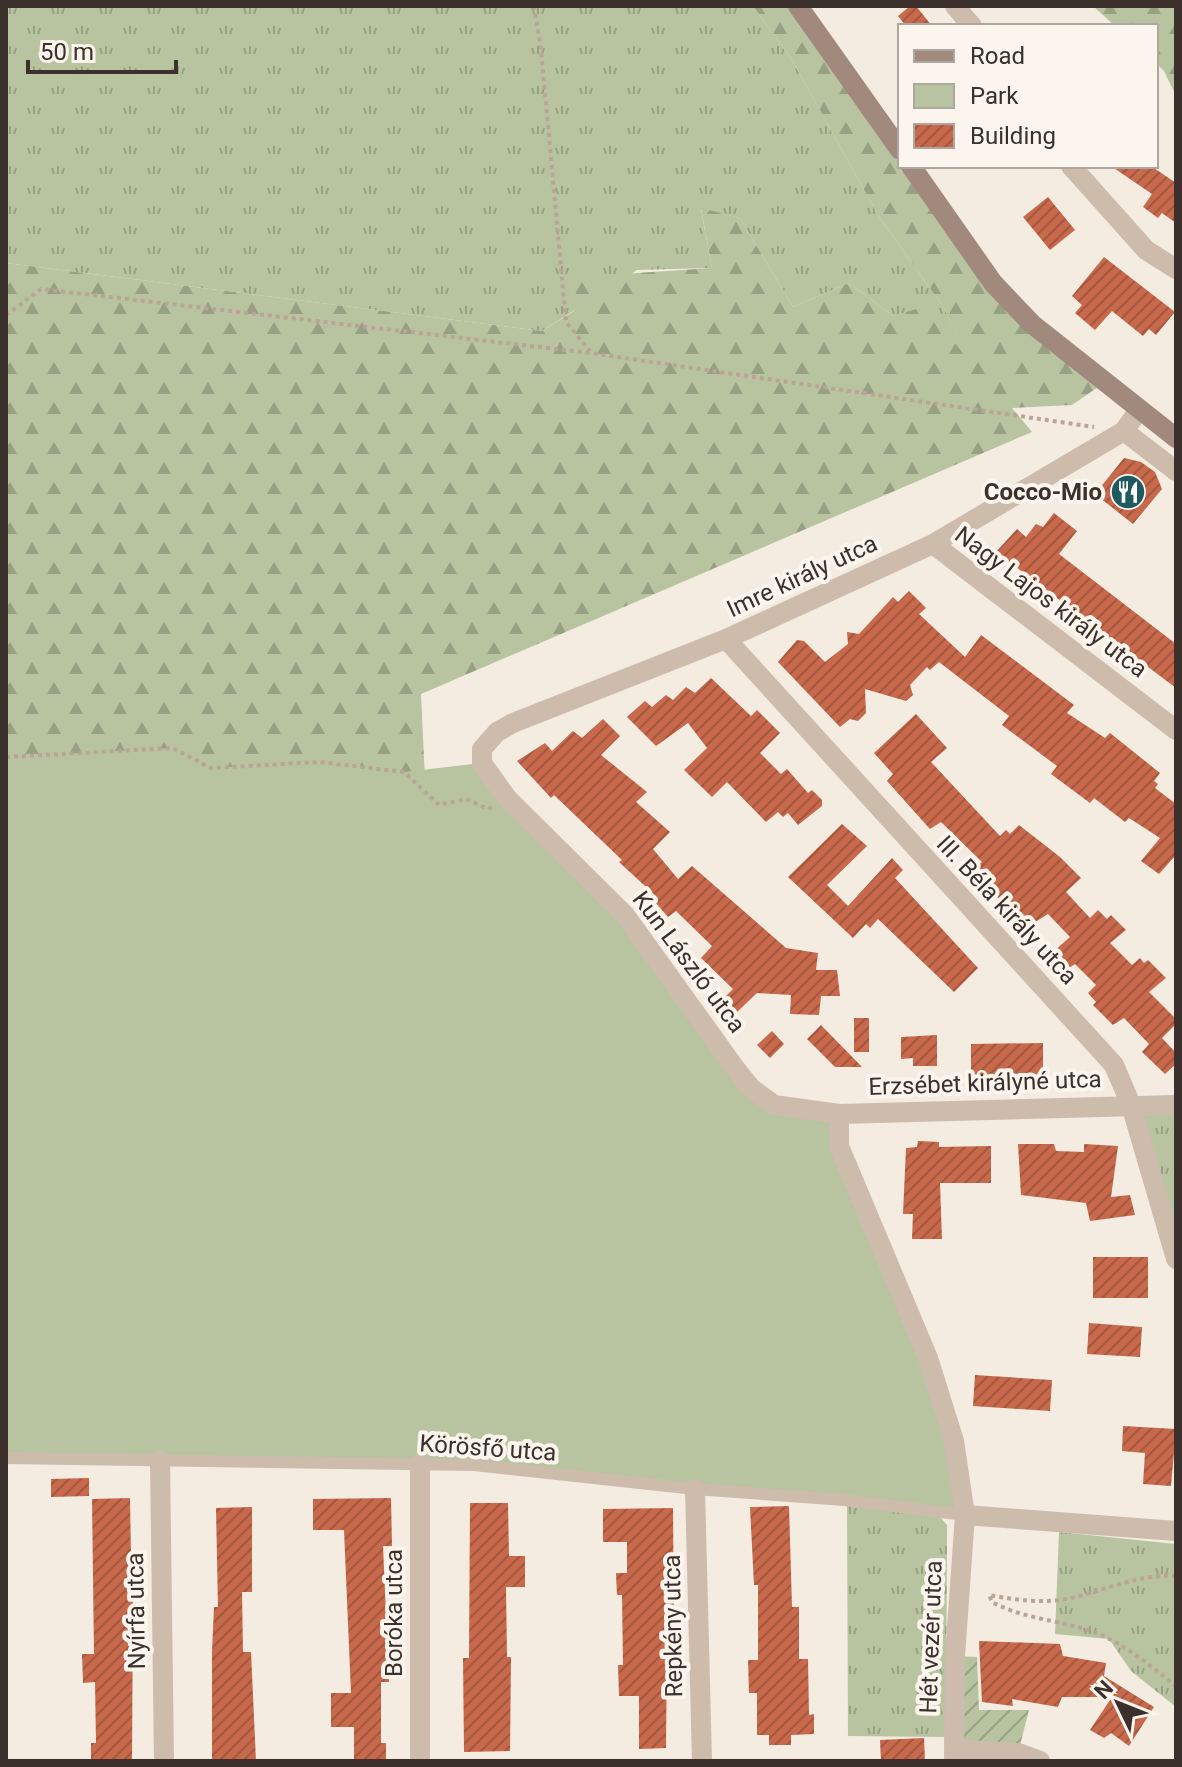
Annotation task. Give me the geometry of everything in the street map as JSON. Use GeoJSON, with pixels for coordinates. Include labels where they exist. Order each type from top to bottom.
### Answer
{"type":"FeatureCollection","features":[{"type":"Feature","properties":{"kind":"main road"},"geometry":{"type":"LineString","coordinates":[[798,6],[898,147]]}},
{"type":"Feature","properties":{"kind":"main road"},"geometry":{"type":"LineString","coordinates":[[912,168],[993,283],[1032,324],[1176,438]]}},
{"type":"Feature","properties":{"kind":"street"},"geometry":{"type":"LineString","coordinates":[[955,6],[970,24]]}},
{"type":"Feature","properties":{"kind":"street"},"geometry":{"type":"LineString","coordinates":[[1073,168],[1146,250],[1176,269]]}},
{"type":"Feature","properties":{"kind":"street","name":"Imre király utca"},"geometry":{"type":"LineString","coordinates":[[482,763],[482,749],[497,732],[513,723],[726,639],[933,544],[1124,431],[1139,410]]}},
{"type":"Feature","properties":{"kind":"street"},"geometry":{"type":"LineString","coordinates":[[1124,431],[1176,471]]}},
{"type":"Feature","properties":{"kind":"street","name":"Nagy Lajos király utca"},"geometry":{"type":"LineString","coordinates":[[933,544],[1176,730]]}},
{"type":"Feature","properties":{"kind":"street","name":"III. Béla király utca"},"geometry":{"type":"LineString","coordinates":[[726,639],[1114,1065],[1131,1105],[1176,1259]]}},
{"type":"Feature","properties":{"kind":"street","name":"Kun László utca"},"geometry":{"type":"LineString","coordinates":[[482,763],[507,798],[625,915],[751,1088],[774,1105],[797,1108]]}},
{"type":"Feature","properties":{"kind":"street","name":"Erzsébet királyné utca"},"geometry":{"type":"LineString","coordinates":[[797,1108],[839,1114],[1176,1105]]}},
{"type":"Feature","properties":{"kind":"street"},"geometry":{"type":"LineString","coordinates":[[839,1114],[839,1146],[918,1332],[950,1427],[965,1515],[1176,1531]]}},
{"type":"Feature","properties":{"kind":"street","name":"Nyírfa utca"},"geometry":{"type":"LineString","coordinates":[[160,1460],[164,1761]]}},
{"type":"Feature","properties":{"kind":"street","name":"Boróka utca"},"geometry":{"type":"LineString","coordinates":[[420,1464],[420,1761]]}},
{"type":"Feature","properties":{"kind":"street","name":"Repkény utca"},"geometry":{"type":"LineString","coordinates":[[695,1489],[702,1761]]}},
{"type":"Feature","properties":{"kind":"street","name":"Hét vezér utca"},"geometry":{"type":"LineString","coordinates":[[954,1755],[955,1656],[965,1515]]}},
{"type":"Feature","properties":{"kind":"street"},"geometry":{"type":"LineString","coordinates":[[954,1755],[1018,1753],[1040,1761]]}},
{"type":"Feature","properties":{"kind":"lane","name":"Körösfő utca"},"geometry":{"type":"LineString","coordinates":[[6,1458],[474,1465],[695,1489],[844,1500],[965,1515]]}},
{"type":"Feature","properties":{"kind":"path"},"geometry":{"type":"LineString","coordinates":[[534,6],[541,49],[566,322],[591,353]]}},
{"type":"Feature","properties":{"kind":"path"},"geometry":{"type":"LineString","coordinates":[[6,315],[41,289],[591,353],[1124,431]]}},
{"type":"Feature","properties":{"kind":"path"},"geometry":{"type":"LineString","coordinates":[[6,757],[173,748],[211,768],[320,762],[404,772],[439,805],[466,799],[488,809],[507,798]]}},
{"type":"Feature","properties":{"kind":"path"},"geometry":{"type":"LineString","coordinates":[[1176,1576],[1122,1583],[1068,1599],[1037,1601],[989,1595],[992,1602],[1006,1610],[1097,1633],[1176,1686]]}},
{"type":"Feature","properties":{"kind":"green space"},"geometry":{"type":"Polygon","coordinates":[[[6,6],[753,6],[792,60],[878,215],[944,308],[968,359],[893,316],[849,283],[793,307],[740,218],[701,209],[712,268],[637,270],[542,331],[6,263],[6,6]]]}},
{"type":"Feature","properties":{"kind":"green space"},"geometry":{"type":"Polygon","coordinates":[[[753,6],[790,6],[898,157],[898,168],[905,168],[993,291],[1101,385],[1072,405],[1012,408],[1032,432],[421,694],[426,801],[6,1392],[6,263],[542,331],[574,311],[577,277],[712,268],[701,208],[740,218],[793,307],[849,283],[893,316],[923,307],[966,356],[944,308],[878,215],[792,60],[753,6]]]}},
{"type":"Feature","properties":{"kind":"green space"},"geometry":{"type":"Polygon","coordinates":[[[1093,6],[1176,6],[1176,96],[1158,65],[1158,24],[1113,24],[1093,6]]]}},
{"type":"Feature","properties":{"kind":"green space"},"geometry":{"type":"Polygon","coordinates":[[[173,748],[211,768],[320,762],[404,772],[482,763],[625,915],[751,1088],[839,1114],[839,1146],[928,1358],[965,1515],[474,1465],[6,1458],[6,757],[173,748]]]}},
{"type":"Feature","properties":{"kind":"green space"},"geometry":{"type":"Polygon","coordinates":[[[1132,1105],[1176,1105],[1176,1259],[1132,1105]]]}},
{"type":"Feature","properties":{"kind":"green space"},"geometry":{"type":"Polygon","coordinates":[[[847,1505],[939,1516],[947,1525],[946,1737],[848,1736],[847,1505]]]}},
{"type":"Feature","properties":{"kind":"green space"},"geometry":{"type":"Polygon","coordinates":[[[1059,1532],[1176,1544],[1176,1707],[1131,1671],[1109,1639],[1055,1634],[1059,1532]]]}},
{"type":"Feature","properties":{"kind":"green space"},"geometry":{"type":"Polygon","coordinates":[[[955,1656],[977,1657],[979,1710],[1029,1710],[1018,1753],[954,1749],[955,1656]]]}},
{"type":"Feature","properties":{"kind":"building"},"geometry":{"type":"Polygon","coordinates":[[[910,6],[916,6],[930,24],[904,24],[898,16],[910,6]]]}},
{"type":"Feature","properties":{"kind":"building"},"geometry":{"type":"Polygon","coordinates":[[[1114,168],[1154,168],[1176,183],[1176,223],[1162,213],[1158,218],[1143,207],[1152,194],[1114,168]]]}},
{"type":"Feature","properties":{"kind":"building"},"geometry":{"type":"Polygon","coordinates":[[[1048,197],[1075,230],[1050,250],[1023,217],[1048,197]]]}},
{"type":"Feature","properties":{"kind":"building"},"geometry":{"type":"Polygon","coordinates":[[[1104,257],[1175,312],[1156,335],[1149,329],[1143,336],[1112,311],[1095,330],[1075,313],[1082,305],[1072,296],[1104,257]]]}},
{"type":"Feature","properties":{"kind":"building","name":"Cocco-Mio"},"geometry":{"type":"Polygon","coordinates":[[[1124,458],[1141,462],[1155,472],[1162,489],[1133,524],[1095,494],[1124,458]]]}},
{"type":"Feature","properties":{"kind":"building"},"geometry":{"type":"Polygon","coordinates":[[[1054,513],[1077,531],[1059,554],[1176,644],[1176,688],[996,552],[1017,529],[1026,537],[1036,524],[1043,527],[1054,513]]]}},
{"type":"Feature","properties":{"kind":"building"},"geometry":{"type":"Polygon","coordinates":[[[909,591],[926,608],[919,614],[965,657],[981,635],[1074,705],[1067,713],[1105,738],[1110,733],[1160,773],[1154,781],[1158,784],[1155,788],[1176,804],[1176,855],[1159,874],[1141,861],[1160,838],[1129,818],[1125,822],[1094,798],[1090,803],[1051,774],[1057,766],[1002,725],[1009,716],[939,662],[930,670],[927,667],[910,685],[913,695],[906,701],[865,689],[866,713],[858,721],[850,719],[840,727],[778,662],[797,640],[804,641],[825,662],[848,644],[847,632],[859,634],[893,597],[898,602],[909,591]]]}},
{"type":"Feature","properties":{"kind":"building"},"geometry":{"type":"Polygon","coordinates":[[[711,678],[751,716],[757,710],[780,733],[760,753],[781,774],[787,769],[808,793],[812,790],[822,800],[822,806],[798,825],[788,813],[783,817],[778,812],[766,822],[727,782],[712,797],[684,770],[707,748],[688,723],[656,746],[627,717],[645,701],[652,707],[666,695],[673,700],[686,687],[695,693],[711,678]]]}},
{"type":"Feature","properties":{"kind":"building"},"geometry":{"type":"Polygon","coordinates":[[[916,714],[947,748],[931,762],[1000,836],[1006,830],[1010,834],[1019,825],[1060,857],[1081,878],[1066,892],[1090,918],[1098,910],[1107,919],[1111,915],[1126,930],[1110,943],[1132,965],[1140,958],[1144,963],[1148,960],[1166,978],[1149,992],[1176,1019],[1176,1024],[1162,1038],[1176,1053],[1176,1064],[1165,1074],[1142,1052],[1149,1044],[1124,1018],[1113,1025],[1093,1005],[1096,1002],[1088,993],[1096,985],[1075,964],[1069,968],[1053,952],[1070,937],[1048,914],[1024,929],[1006,910],[1008,907],[970,872],[982,862],[941,822],[930,829],[887,781],[893,774],[874,753],[916,714]]]}},
{"type":"Feature","properties":{"kind":"building"},"geometry":{"type":"Polygon","coordinates":[[[603,719],[620,736],[601,755],[647,792],[636,802],[670,832],[653,849],[678,879],[692,866],[786,948],[818,953],[816,970],[837,970],[840,996],[821,996],[819,1015],[790,1014],[791,995],[757,993],[737,1012],[724,998],[733,989],[701,958],[712,946],[676,911],[668,917],[655,902],[658,898],[619,862],[622,860],[554,795],[551,798],[517,761],[545,743],[552,751],[573,731],[582,738],[603,719]]]}},
{"type":"Feature","properties":{"kind":"building"},"geometry":{"type":"Polygon","coordinates":[[[842,824],[867,846],[827,885],[848,906],[892,858],[903,870],[895,878],[978,968],[954,992],[878,919],[870,928],[866,924],[853,938],[788,877],[842,824]]]}},
{"type":"Feature","properties":{"kind":"building"},"geometry":{"type":"Polygon","coordinates":[[[854,1018],[869,1018],[869,1052],[854,1052],[854,1018]]]}},
{"type":"Feature","properties":{"kind":"building"},"geometry":{"type":"Polygon","coordinates":[[[821,1025],[862,1067],[835,1067],[807,1039],[821,1025]]]}},
{"type":"Feature","properties":{"kind":"building"},"geometry":{"type":"Polygon","coordinates":[[[772,1031],[784,1044],[770,1058],[757,1045],[772,1031]]]}},
{"type":"Feature","properties":{"kind":"building"},"geometry":{"type":"Polygon","coordinates":[[[937,1035],[937,1066],[913,1066],[913,1058],[901,1059],[901,1037],[937,1035]]]}},
{"type":"Feature","properties":{"kind":"building"},"geometry":{"type":"Polygon","coordinates":[[[1043,1043],[1043,1078],[971,1078],[971,1044],[1043,1043]]]}},
{"type":"Feature","properties":{"kind":"building"},"geometry":{"type":"Polygon","coordinates":[[[918,1141],[939,1142],[939,1147],[991,1146],[991,1183],[940,1183],[942,1239],[912,1239],[913,1214],[903,1214],[906,1148],[917,1147],[918,1141]]]}},
{"type":"Feature","properties":{"kind":"building"},"geometry":{"type":"Polygon","coordinates":[[[1018,1144],[1054,1144],[1056,1151],[1084,1152],[1084,1144],[1118,1146],[1111,1197],[1130,1195],[1135,1215],[1090,1221],[1086,1203],[1021,1195],[1018,1144]]]}},
{"type":"Feature","properties":{"kind":"building"},"geometry":{"type":"Polygon","coordinates":[[[1093,1257],[1148,1257],[1148,1298],[1093,1298],[1093,1257]]]}},
{"type":"Feature","properties":{"kind":"building"},"geometry":{"type":"Polygon","coordinates":[[[1089,1323],[1142,1327],[1140,1357],[1087,1354],[1089,1323]]]}},
{"type":"Feature","properties":{"kind":"building"},"geometry":{"type":"Polygon","coordinates":[[[975,1375],[1052,1380],[1050,1411],[973,1406],[975,1375]]]}},
{"type":"Feature","properties":{"kind":"building"},"geometry":{"type":"Polygon","coordinates":[[[1123,1426],[1176,1429],[1171,1486],[1143,1484],[1145,1453],[1122,1451],[1123,1426]]]}},
{"type":"Feature","properties":{"kind":"building"},"geometry":{"type":"Polygon","coordinates":[[[89,1478],[89,1496],[51,1497],[51,1479],[89,1478]]]}},
{"type":"Feature","properties":{"kind":"building"},"geometry":{"type":"Polygon","coordinates":[[[130,1498],[131,1558],[136,1558],[137,1588],[133,1588],[132,1761],[91,1761],[91,1743],[96,1743],[95,1682],[83,1683],[82,1654],[94,1654],[92,1499],[130,1498]]]}},
{"type":"Feature","properties":{"kind":"building"},"geometry":{"type":"Polygon","coordinates":[[[391,1498],[392,1546],[383,1546],[389,1682],[381,1682],[381,1743],[386,1743],[386,1761],[354,1761],[354,1727],[331,1727],[331,1693],[351,1693],[344,1530],[313,1530],[313,1499],[391,1498]]]}},
{"type":"Feature","properties":{"kind":"building"},"geometry":{"type":"Polygon","coordinates":[[[470,1503],[508,1503],[509,1556],[525,1556],[525,1587],[506,1587],[507,1657],[511,1657],[510,1751],[464,1752],[463,1658],[469,1658],[470,1503]]]}},
{"type":"Feature","properties":{"kind":"building"},"geometry":{"type":"Polygon","coordinates":[[[789,1506],[792,1607],[799,1607],[799,1659],[808,1659],[809,1715],[814,1714],[814,1734],[791,1735],[791,1745],[769,1745],[769,1735],[757,1735],[757,1693],[749,1693],[748,1660],[758,1660],[758,1585],[754,1585],[750,1507],[789,1506]]]}},
{"type":"Feature","properties":{"kind":"building"},"geometry":{"type":"Polygon","coordinates":[[[252,1507],[252,1592],[242,1592],[243,1652],[251,1652],[256,1761],[212,1761],[212,1652],[214,1607],[218,1607],[216,1508],[252,1507]]]}},
{"type":"Feature","properties":{"kind":"building"},"geometry":{"type":"Polygon","coordinates":[[[673,1508],[674,1643],[667,1643],[666,1748],[639,1749],[639,1696],[619,1696],[618,1665],[623,1665],[622,1595],[617,1595],[616,1573],[627,1573],[627,1542],[603,1542],[603,1509],[673,1508]]]}},
{"type":"Feature","properties":{"kind":"building"},"geometry":{"type":"Polygon","coordinates":[[[979,1641],[1060,1644],[1063,1656],[1106,1663],[1104,1676],[1154,1707],[1129,1746],[1111,1733],[1104,1738],[1090,1730],[1112,1697],[1062,1697],[1058,1707],[1012,1699],[1013,1706],[982,1702],[979,1641]]]}},
{"type":"Feature","properties":{"kind":"building"},"geometry":{"type":"Polygon","coordinates":[[[924,1738],[925,1761],[881,1761],[880,1740],[924,1738]]]}},
{"type":"Feature","properties":{"kind":"place","name":"Cocco-Mio"},"geometry":{"type":"Point","coordinates":[1128,492]}}]}
